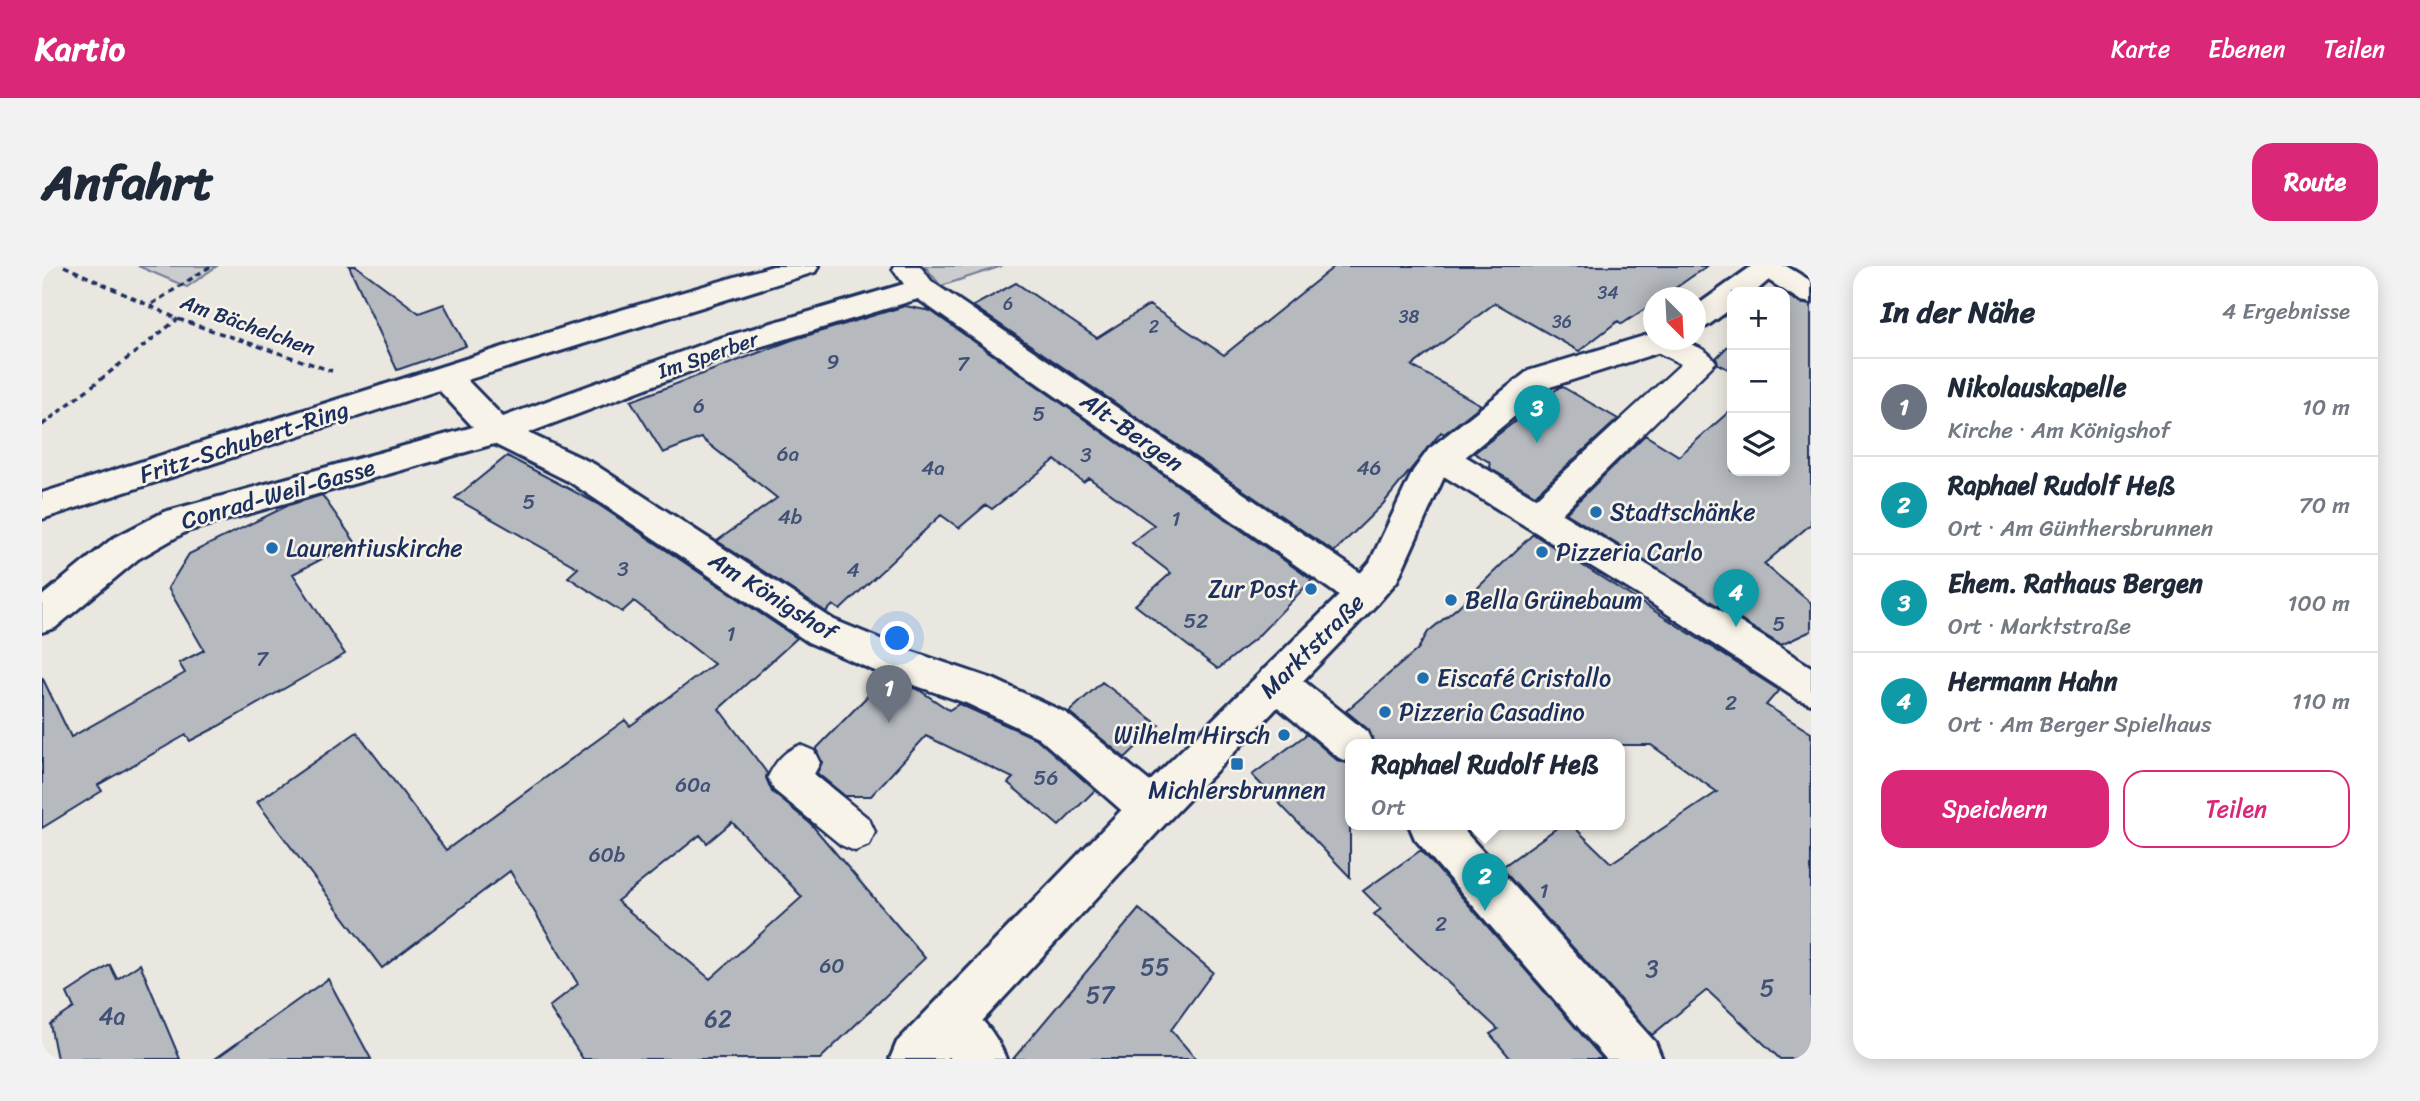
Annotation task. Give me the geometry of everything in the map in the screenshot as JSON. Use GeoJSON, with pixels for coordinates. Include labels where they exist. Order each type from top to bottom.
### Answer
{"type":"FeatureCollection","features":[{"type":"Feature","properties":{"kind":"street"},"geometry":{"type":"LineString","coordinates":[[446,377],[615,322],[805,266]]}},
{"type":"Feature","properties":{"kind":"street"},"geometry":{"type":"LineString","coordinates":[[1742,287],[1769,267],[1811,294]]}},
{"type":"Feature","properties":{"kind":"street","name":"Im Sperber"},"geometry":{"type":"LineString","coordinates":[[497,432],[913,277]]}},
{"type":"Feature","properties":{"kind":"street","name":"Alt-Bergen"},"geometry":{"type":"LineString","coordinates":[[913,277],[1364,594]]}},
{"type":"Feature","properties":{"kind":"street"},"geometry":{"type":"LineString","coordinates":[[1706,312],[1727,298]]}},
{"type":"Feature","properties":{"kind":"street","name":"Marktstraße"},"geometry":{"type":"LineString","coordinates":[[914,1059],[1151,809],[1364,594],[1384,570],[1430,471],[1441,458],[1539,379],[1643,347]]}},
{"type":"Feature","properties":{"kind":"street"},"geometry":{"type":"LineString","coordinates":[[1537,517],[1701,362],[1679,350]]}},
{"type":"Feature","properties":{"kind":"street","name":"Fritz-Schubert-Ring"},"geometry":{"type":"LineString","coordinates":[[42,506],[446,377]]}},
{"type":"Feature","properties":{"kind":"street","name":"Am Königshof"},"geometry":{"type":"LineString","coordinates":[[446,377],[497,432],[582,473],[821,631],[896,663],[979,691],[1052,725],[1151,809]]}},
{"type":"Feature","properties":{"kind":"street","name":"Conrad-Weil-Gasse"},"geometry":{"type":"LineString","coordinates":[[42,617],[125,549],[176,521],[497,432]]}},
{"type":"Feature","properties":{"kind":"street"},"geometry":{"type":"LineString","coordinates":[[1441,458],[1811,687]]}},
{"type":"Feature","properties":{"kind":"street"},"geometry":{"type":"LineString","coordinates":[[1276,682],[1346,739]]}},
{"type":"Feature","properties":{"kind":"street"},"geometry":{"type":"LineString","coordinates":[[800,763],[788,777],[855,832]]}},
{"type":"Feature","properties":{"kind":"street"},"geometry":{"type":"LineString","coordinates":[[1435,830],[1638,1059]]}},
{"type":"Feature","properties":{"kind":"street"},"geometry":{"type":"LineString","coordinates":[[951,1022],[982,1059]]}},
{"type":"Feature","properties":{"kind":"path","name":"Am Bächelchen"},"geometry":{"type":"LineString","coordinates":[[64,266],[178,319],[366,383],[379,399]]}},
{"type":"Feature","properties":{"kind":"path"},"geometry":{"type":"LineString","coordinates":[[151,305],[211,266]]}},
{"type":"Feature","properties":{"kind":"path"},"geometry":{"type":"LineString","coordinates":[[42,425],[178,319]]}},
{"type":"Feature","properties":{"kind":"shaded area"},"geometry":{"type":"Polygon","coordinates":[[[138,266],[217,266],[187,287],[138,266]]]}},
{"type":"Feature","properties":{"kind":"shaded area"},"geometry":{"type":"Polygon","coordinates":[[[925,266],[1002,266],[941,286],[925,266]]]}},
{"type":"Feature","properties":{"kind":"building"},"geometry":{"type":"Polygon","coordinates":[[[349,266],[356,266],[419,313],[444,304],[466,346],[397,370],[349,266]]]}},
{"type":"Feature","properties":{"kind":"building"},"geometry":{"type":"Polygon","coordinates":[[[1335,266],[1707,266],[1677,287],[1643,287],[1643,310],[1622,324],[1618,321],[1579,351],[1495,303],[1412,366],[1481,405],[1444,434],[1441,432],[1383,504],[1334,552],[973,306],[1016,283],[1097,338],[1149,305],[1224,355],[1335,266]]]}},
{"type":"Feature","properties":{"kind":"building"},"geometry":{"type":"Polygon","coordinates":[[[1790,297],[1811,305],[1811,524],[1764,564],[1811,603],[1811,631],[1781,645],[1566,513],[1645,435],[1679,456],[1727,413],[1727,476],[1790,476],[1790,297]]]}},
{"type":"Feature","properties":{"kind":"building"},"geometry":{"type":"Polygon","coordinates":[[[905,306],[931,311],[1312,580],[1257,637],[1218,669],[1135,605],[1171,573],[1132,543],[1154,525],[1089,478],[1083,482],[1055,460],[992,509],[986,505],[959,528],[941,515],[840,610],[833,605],[826,612],[717,541],[777,498],[701,438],[663,453],[631,401],[792,340],[905,306]]]}},
{"type":"Feature","properties":{"kind":"building"},"geometry":{"type":"Polygon","coordinates":[[[1727,347],[1727,368],[1718,364],[1716,358],[1727,347]]]}},
{"type":"Feature","properties":{"kind":"building"},"geometry":{"type":"Polygon","coordinates":[[[1561,386],[1618,419],[1535,495],[1491,469],[1489,462],[1474,453],[1561,386]]]}},
{"type":"Feature","properties":{"kind":"building"},"geometry":{"type":"Polygon","coordinates":[[[507,456],[596,503],[797,638],[719,709],[767,773],[766,778],[772,792],[811,824],[925,958],[820,1059],[583,1059],[549,1007],[578,984],[510,871],[382,968],[257,802],[357,732],[446,850],[625,720],[630,726],[714,664],[634,601],[622,612],[568,577],[578,568],[455,498],[507,456]],[[732,822],[707,843],[700,835],[617,901],[710,979],[802,897],[732,822]]]}},
{"type":"Feature","properties":{"kind":"building"},"geometry":{"type":"Polygon","coordinates":[[[322,495],[355,542],[293,574],[345,654],[215,728],[190,741],[186,735],[98,785],[102,791],[42,828],[42,677],[71,737],[185,673],[179,663],[204,650],[168,588],[189,554],[289,505],[322,495]]]}},
{"type":"Feature","properties":{"kind":"building"},"geometry":{"type":"Polygon","coordinates":[[[1533,534],[1779,690],[1766,705],[1811,733],[1811,1059],[1780,1059],[1707,990],[1652,1035],[1501,868],[1554,830],[1577,830],[1611,863],[1717,792],[1651,745],[1625,745],[1625,739],[1373,739],[1369,730],[1346,711],[1418,649],[1428,632],[1458,607],[1533,534]]]}},
{"type":"Feature","properties":{"kind":"building"},"geometry":{"type":"Polygon","coordinates":[[[885,678],[919,690],[949,710],[959,704],[1037,739],[1095,790],[1059,826],[1008,783],[1013,778],[926,736],[871,796],[845,796],[817,773],[822,762],[816,749],[885,678]]]}},
{"type":"Feature","properties":{"kind":"building"},"geometry":{"type":"Polygon","coordinates":[[[1102,682],[1159,725],[1125,758],[1069,712],[1102,682]]]}},
{"type":"Feature","properties":{"kind":"building"},"geometry":{"type":"Polygon","coordinates":[[[1307,734],[1337,760],[1345,762],[1345,830],[1350,830],[1350,877],[1252,775],[1307,734]]]}},
{"type":"Feature","properties":{"kind":"building"},"geometry":{"type":"Polygon","coordinates":[[[1421,850],[1603,1059],[1511,1059],[1490,1034],[1498,1029],[1374,914],[1381,909],[1363,891],[1421,850]]]}},
{"type":"Feature","properties":{"kind":"building"},"geometry":{"type":"Polygon","coordinates":[[[1139,909],[1213,972],[1171,1030],[1196,1059],[1013,1059],[1139,909]]]}},
{"type":"Feature","properties":{"kind":"building"},"geometry":{"type":"Polygon","coordinates":[[[140,964],[180,1059],[57,1059],[50,1024],[74,1008],[67,993],[110,965],[117,979],[140,964]]]}},
{"type":"Feature","properties":{"kind":"building"},"geometry":{"type":"Polygon","coordinates":[[[328,979],[371,1059],[215,1059],[302,997],[328,979]]]}},
{"type":"Feature","properties":{"kind":"place","name":"Ehem. Rathaus Bergen"},"geometry":{"type":"Point","coordinates":[1537,443]}},
{"type":"Feature","properties":{"kind":"place","name":"Stadtschänke"},"geometry":{"type":"Point","coordinates":[1596,512]}},
{"type":"Feature","properties":{"kind":"place","name":"Laurentiuskirche"},"geometry":{"type":"Point","coordinates":[272,548]}},
{"type":"Feature","properties":{"kind":"place","name":"Pizzeria Carlo"},"geometry":{"type":"Point","coordinates":[1542,552]}},
{"type":"Feature","properties":{"kind":"place","name":"Zur Post"},"geometry":{"type":"Point","coordinates":[1311,589]}},
{"type":"Feature","properties":{"kind":"place","name":"Bella Grünebaum"},"geometry":{"type":"Point","coordinates":[1451,600]}},
{"type":"Feature","properties":{"kind":"place","name":"Hermann Hahn"},"geometry":{"type":"Point","coordinates":[1736,627]}},
{"type":"Feature","properties":{"kind":"place","name":"Eiscafé Cristallo"},"geometry":{"type":"Point","coordinates":[1423,678]}},
{"type":"Feature","properties":{"kind":"place","name":"Pizzeria Casadino"},"geometry":{"type":"Point","coordinates":[1385,712]}},
{"type":"Feature","properties":{"kind":"place","name":"Nikolauskapelle"},"geometry":{"type":"Point","coordinates":[889,723]}},
{"type":"Feature","properties":{"kind":"place","name":"Wilhelm Hirsch"},"geometry":{"type":"Point","coordinates":[1284,735]}},
{"type":"Feature","properties":{"kind":"place","name":"Michlersbrunnen"},"geometry":{"type":"Point","coordinates":[1237,764]}},
{"type":"Feature","properties":{"kind":"place","name":"Raphael Rudolf Heß"},"geometry":{"type":"Point","coordinates":[1485,911]}}]}
